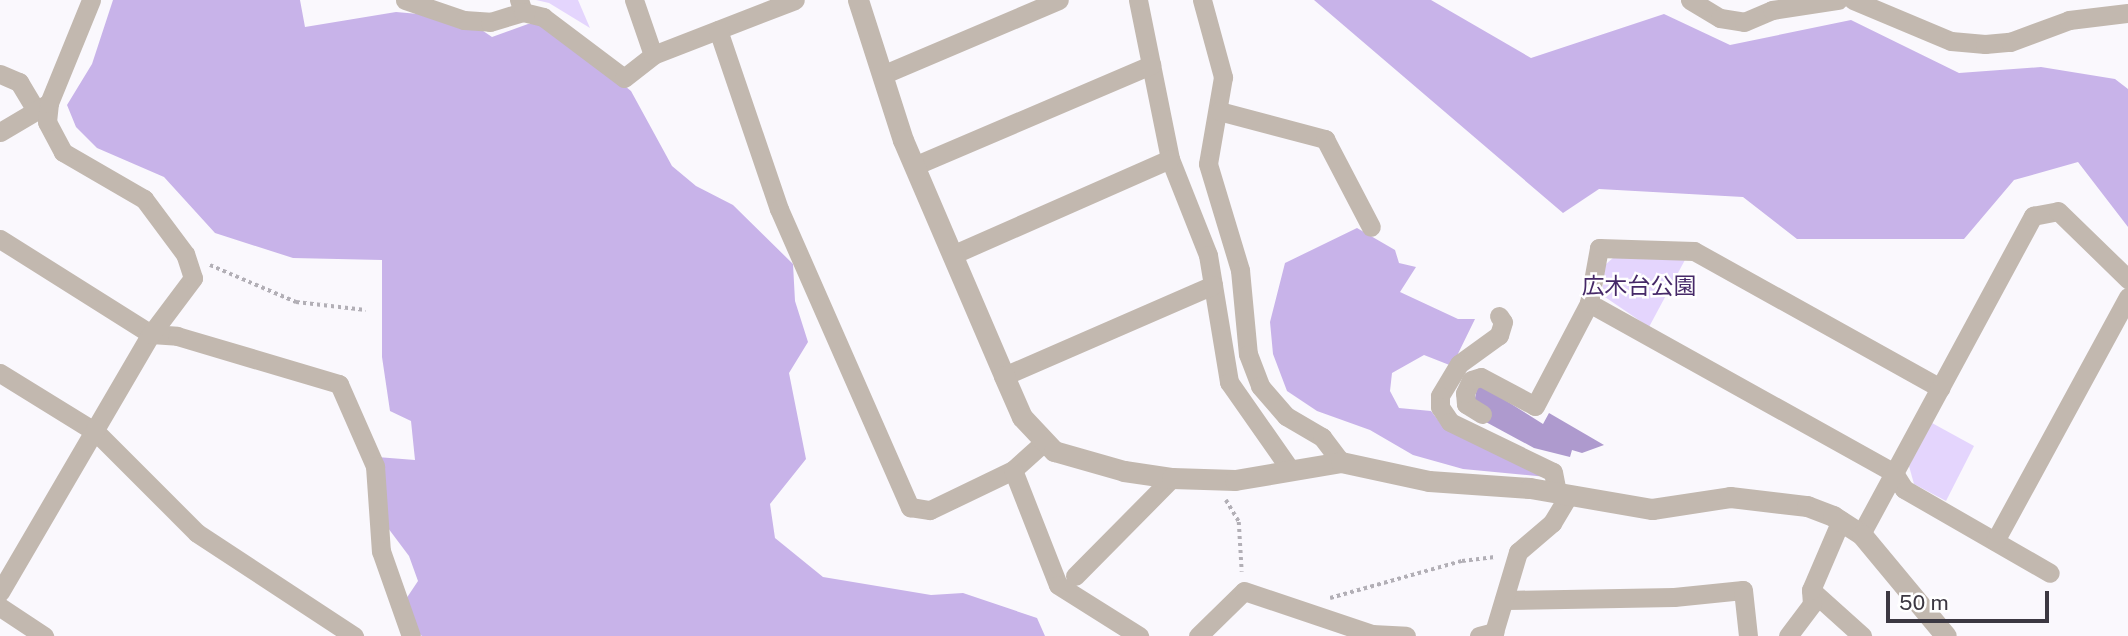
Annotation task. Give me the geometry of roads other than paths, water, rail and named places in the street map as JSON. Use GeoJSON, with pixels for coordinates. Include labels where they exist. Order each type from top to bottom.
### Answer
{"type":"FeatureCollection","features":[{"type":"Feature","properties":{"kind":"street"},"geometry":{"type":"LineString","coordinates":[[0,132],[43,107],[91,0]]}},
{"type":"Feature","properties":{"kind":"street"},"geometry":{"type":"LineString","coordinates":[[405,0],[464,20],[490,22],[521,6],[542,17],[624,79],[653,55],[718,30],[746,9],[795,0]]}},
{"type":"Feature","properties":{"kind":"street"},"geometry":{"type":"LineString","coordinates":[[634,0],[653,55]]}},
{"type":"Feature","properties":{"kind":"street"},"geometry":{"type":"LineString","coordinates":[[858,0],[914,166],[1022,417],[1042,443],[1073,458],[1172,478],[1217,481],[1341,462],[1429,481],[1563,494],[1653,509],[1755,497],[1807,506],[1840,520],[1861,534],[1946,636]]}},
{"type":"Feature","properties":{"kind":"street"},"geometry":{"type":"LineString","coordinates":[[882,75],[1059,0]]}},
{"type":"Feature","properties":{"kind":"street"},"geometry":{"type":"LineString","coordinates":[[1138,0],[1170,159],[1198,223],[1213,285],[1230,382],[1290,469]]}},
{"type":"Feature","properties":{"kind":"street"},"geometry":{"type":"LineString","coordinates":[[1202,0],[1223,77],[1208,164],[1240,270],[1248,355],[1259,386],[1286,416],[1322,437],[1341,462]]}},
{"type":"Feature","properties":{"kind":"street"},"geometry":{"type":"LineString","coordinates":[[1690,0],[1720,18],[1744,22],[1772,10],[1838,0]]}},
{"type":"Feature","properties":{"kind":"street"},"geometry":{"type":"LineString","coordinates":[[1853,0],[1951,41],[1985,44],[2010,42],[2069,20],[2128,13]]}},
{"type":"Feature","properties":{"kind":"street"},"geometry":{"type":"LineString","coordinates":[[718,30],[779,209],[910,507],[930,510],[1013,470],[1042,443]]}},
{"type":"Feature","properties":{"kind":"street"},"geometry":{"type":"LineString","coordinates":[[914,166],[1151,65]]}},
{"type":"Feature","properties":{"kind":"street"},"geometry":{"type":"LineString","coordinates":[[0,74],[19,82],[43,107],[47,122],[63,152],[144,199],[185,254],[193,278],[151,334],[97,433],[0,592]]}},
{"type":"Feature","properties":{"kind":"street"},"geometry":{"type":"LineString","coordinates":[[1219,111],[1325,139],[1371,227]]}},
{"type":"Feature","properties":{"kind":"street"},"geometry":{"type":"LineString","coordinates":[[953,255],[1170,159]]}},
{"type":"Feature","properties":{"kind":"street"},"geometry":{"type":"LineString","coordinates":[[1861,534],[2033,216],[2058,211],[2128,279]]}},
{"type":"Feature","properties":{"kind":"street"},"geometry":{"type":"LineString","coordinates":[[0,239],[151,334],[177,336],[339,384],[375,466],[381,551],[411,636]]}},
{"type":"Feature","properties":{"kind":"street"},"geometry":{"type":"LineString","coordinates":[[1482,414],[1466,404],[1465,393],[1471,380],[1481,377],[1535,406],[1589,303],[1599,248],[1694,251],[1940,388]]}},
{"type":"Feature","properties":{"kind":"street"},"geometry":{"type":"LineString","coordinates":[[1004,376],[1213,285]]}},
{"type":"Feature","properties":{"kind":"street"},"geometry":{"type":"LineString","coordinates":[[1996,541],[2128,298]]}},
{"type":"Feature","properties":{"kind":"street"},"geometry":{"type":"LineString","coordinates":[[1589,303],[1894,473],[1903,489],[2050,573]]}},
{"type":"Feature","properties":{"kind":"street"},"geometry":{"type":"LineString","coordinates":[[1479,636],[1494,632],[1518,552],[1552,523],[1563,494],[1553,472],[1450,422],[1440,407],[1440,396],[1459,364],[1499,335],[1503,322],[1499,316]]}},
{"type":"Feature","properties":{"kind":"street"},"geometry":{"type":"LineString","coordinates":[[0,373],[97,433],[197,533],[354,636]]}},
{"type":"Feature","properties":{"kind":"street"},"geometry":{"type":"LineString","coordinates":[[1013,470],[1058,584],[1139,636]]}},
{"type":"Feature","properties":{"kind":"street"},"geometry":{"type":"LineString","coordinates":[[1075,576],[1172,478]]}},
{"type":"Feature","properties":{"kind":"street"},"geometry":{"type":"LineString","coordinates":[[1788,636],[1812,604],[1811,590],[1840,520]]}},
{"type":"Feature","properties":{"kind":"street"},"geometry":{"type":"LineString","coordinates":[[1504,600],[1674,597],[1743,590],[1748,636]]}},
{"type":"Feature","properties":{"kind":"street"},"geometry":{"type":"LineString","coordinates":[[1811,590],[1862,636]]}},
{"type":"Feature","properties":{"kind":"street"},"geometry":{"type":"LineString","coordinates":[[1198,636],[1244,591],[1372,634],[1406,636]]}},
{"type":"Feature","properties":{"kind":"street"},"geometry":{"type":"LineString","coordinates":[[0,607],[44,636]]}},
{"type":"Feature","properties":{"kind":"park label","name":"広木台公園"},"geometry":{"type":"Point","coordinates":[1639,286]}}]}
